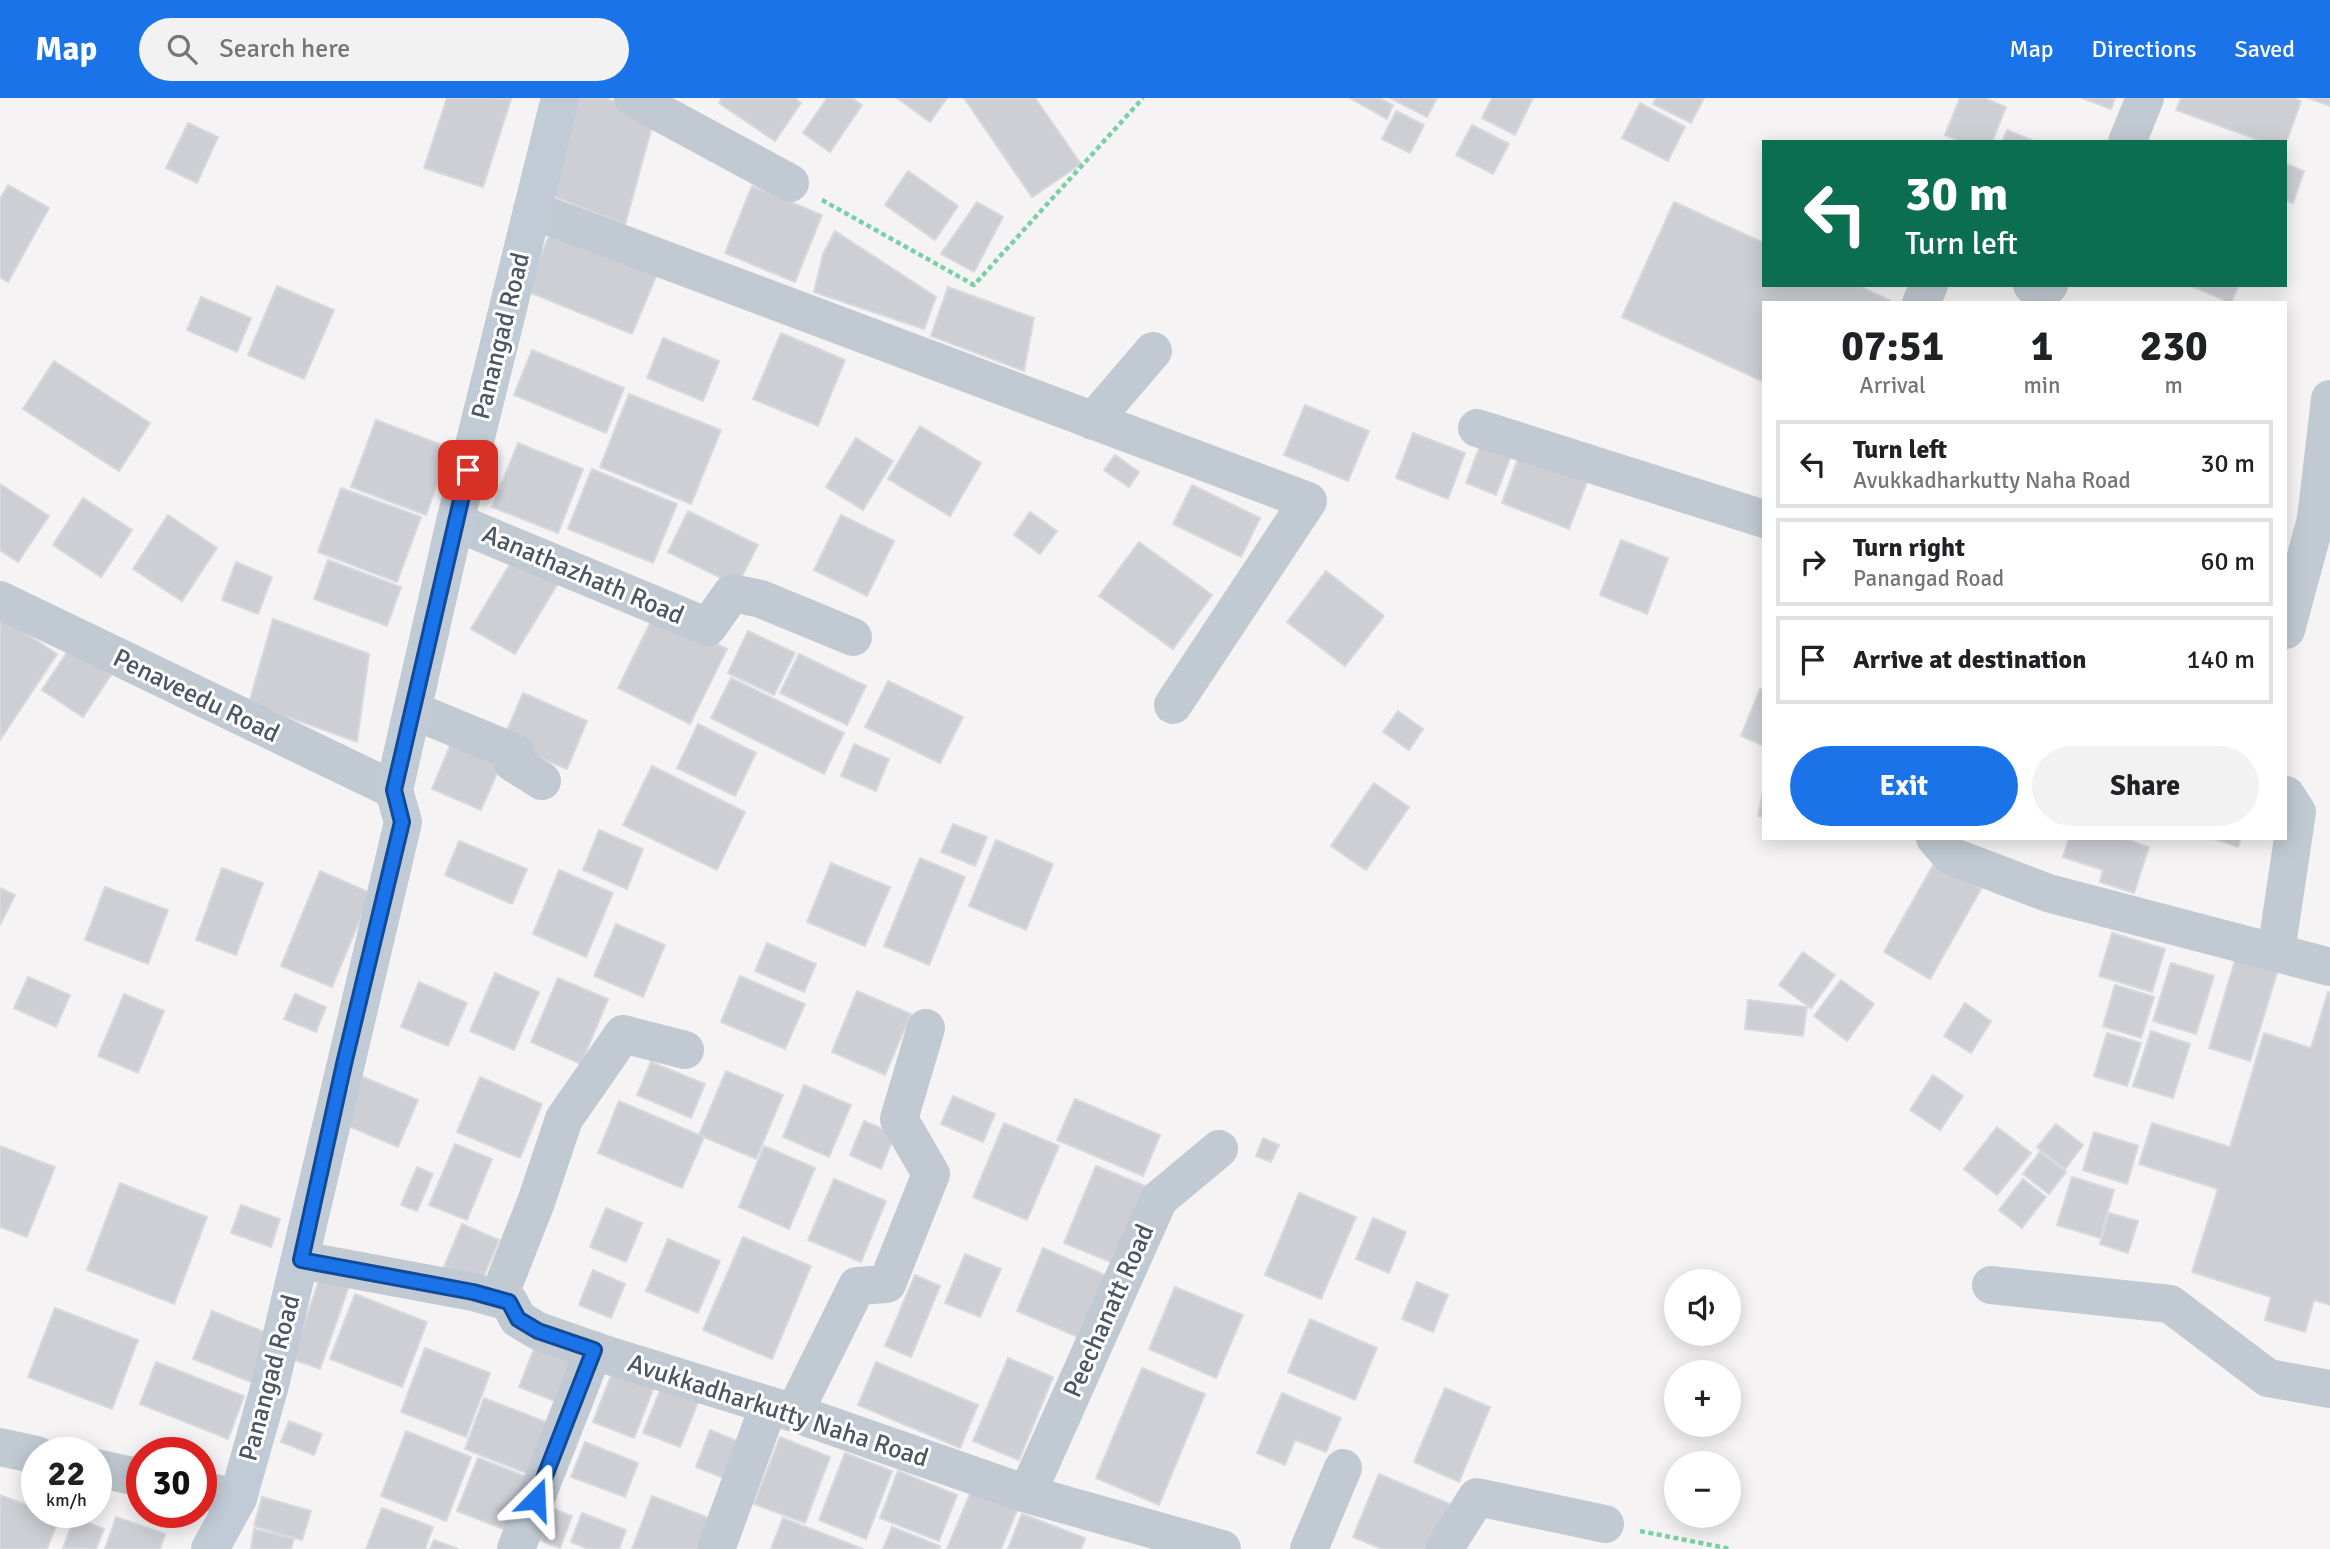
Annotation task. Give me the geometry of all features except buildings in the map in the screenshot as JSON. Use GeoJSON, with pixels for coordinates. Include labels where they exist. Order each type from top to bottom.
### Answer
{"type":"FeatureCollection","features":[{"type":"Feature","properties":{"kind":"main road","name":"Panangad Road"},"geometry":{"type":"LineString","coordinates":[[210,1549],[238,1498],[301,1260],[344,1064],[402,822],[394,790],[455,522],[560,98]]}},
{"type":"Feature","properties":{"kind":"street"},"geometry":{"type":"LineString","coordinates":[[633,98],[790,183]]}},
{"type":"Feature","properties":{"kind":"street"},"geometry":{"type":"LineString","coordinates":[[2128,140],[2145,98]]}},
{"type":"Feature","properties":{"kind":"street"},"geometry":{"type":"LineString","coordinates":[[532,210],[1308,501],[1173,705]]}},
{"type":"Feature","properties":{"kind":"street"},"geometry":{"type":"LineString","coordinates":[[1093,421],[1153,351]]}},
{"type":"Feature","properties":{"kind":"street"},"geometry":{"type":"LineString","coordinates":[[2287,626],[2316,519],[2330,399]]}},
{"type":"Feature","properties":{"kind":"street"},"geometry":{"type":"LineString","coordinates":[[1477,428],[1762,518]]}},
{"type":"Feature","properties":{"kind":"street","name":"Aanathazhath Road"},"geometry":{"type":"LineString","coordinates":[[455,522],[708,627],[732,593],[761,599],[853,638]]}},
{"type":"Feature","properties":{"kind":"street","name":"Penaveedu Road"},"geometry":{"type":"LineString","coordinates":[[0,600],[394,790]]}},
{"type":"Feature","properties":{"kind":"street"},"geometry":{"type":"LineString","coordinates":[[412,710],[516,753],[513,763],[542,781]]}},
{"type":"Feature","properties":{"kind":"street"},"geometry":{"type":"LineString","coordinates":[[2276,952],[2297,812],[2287,797]]}},
{"type":"Feature","properties":{"kind":"street"},"geometry":{"type":"LineString","coordinates":[[1938,840],[1951,856],[2048,893],[2330,967]]}},
{"type":"Feature","properties":{"kind":"street"},"geometry":{"type":"LineString","coordinates":[[716,1549],[781,1409],[857,1286],[887,1284],[931,1174],[899,1119],[926,1028]]}},
{"type":"Feature","properties":{"kind":"street"},"geometry":{"type":"LineString","coordinates":[[498,1299],[536,1202],[564,1119],[623,1034],[685,1050]]}},
{"type":"Feature","properties":{"kind":"street","name":"Peechanatt Road"},"geometry":{"type":"LineString","coordinates":[[1027,1494],[1159,1199],[1219,1149]]}},
{"type":"Feature","properties":{"kind":"street","name":"Avukkadharkutty Naha Road"},"geometry":{"type":"LineString","coordinates":[[301,1260],[473,1292],[509,1302],[518,1319],[538,1331],[781,1409],[1027,1494],[1222,1549]]}},
{"type":"Feature","properties":{"kind":"street"},"geometry":{"type":"LineString","coordinates":[[1992,1285],[2170,1304],[2268,1378],[2330,1389]]}},
{"type":"Feature","properties":{"kind":"street"},"geometry":{"type":"LineString","coordinates":[[516,1549],[594,1350]]}},
{"type":"Feature","properties":{"kind":"street"},"geometry":{"type":"LineString","coordinates":[[0,1447],[21,1452]]}},
{"type":"Feature","properties":{"kind":"street"},"geometry":{"type":"LineString","coordinates":[[1309,1549],[1343,1468]]}},
{"type":"Feature","properties":{"kind":"street"},"geometry":{"type":"LineString","coordinates":[[217,1493],[238,1498]]}},
{"type":"Feature","properties":{"kind":"street"},"geometry":{"type":"LineString","coordinates":[[1444,1549],[1477,1497],[1605,1524]]}},
{"type":"Feature","properties":{"kind":"path"},"geometry":{"type":"LineString","coordinates":[[790,183],[974,285],[1143,98]]}},
{"type":"Feature","properties":{"kind":"path"},"geometry":{"type":"LineString","coordinates":[[1605,1524],[1731,1549]]}},
{"type":"Feature","properties":{"kind":"route"},"geometry":{"type":"LineString","coordinates":[[468,470],[394,790],[402,822],[344,1064],[301,1260],[473,1292],[509,1302],[518,1319],[538,1331],[594,1350],[536,1499]]}}]}
